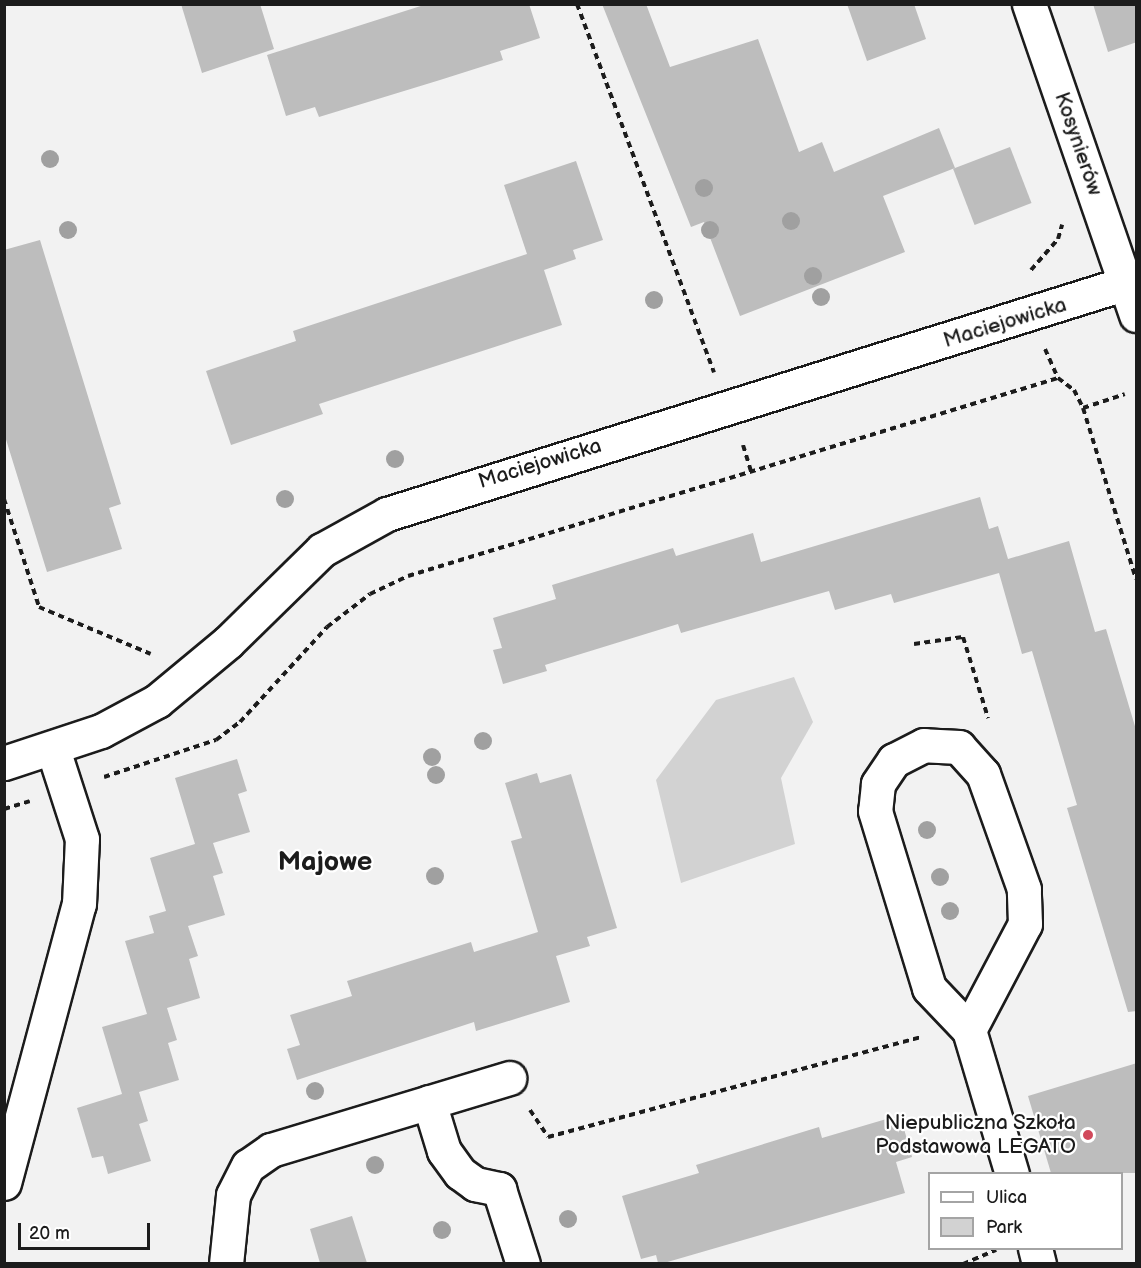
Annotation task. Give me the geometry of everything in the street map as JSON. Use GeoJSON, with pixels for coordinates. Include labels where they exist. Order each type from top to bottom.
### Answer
{"type":"FeatureCollection","features":[{"type":"Feature","properties":{"kind":"street","name":"Kosynierów"},"geometry":{"type":"LineString","coordinates":[[1029,4],[1132,281],[1137,315]]}},
{"type":"Feature","properties":{"kind":"street","name":"Maciejowicka"},"geometry":{"type":"LineString","coordinates":[[4,763],[53,749],[126,720],[157,701],[228,642],[322,550],[387,514],[1132,281]]}},
{"type":"Feature","properties":{"kind":"street"},"geometry":{"type":"LineString","coordinates":[[969,1030],[1024,924],[1024,889],[983,774],[959,747],[924,745],[894,760],[878,784],[875,811],[929,988],[969,1030],[1012,1172]]}},
{"type":"Feature","properties":{"kind":"street"},"geometry":{"type":"LineString","coordinates":[[4,1183],[79,904],[82,838],[53,749]]}},
{"type":"Feature","properties":{"kind":"street"},"geometry":{"type":"LineString","coordinates":[[226,1263],[232,1195],[248,1166],[271,1150],[509,1078]]}},
{"type":"Feature","properties":{"kind":"street"},"geometry":{"type":"LineString","coordinates":[[429,1102],[444,1151],[460,1173],[475,1184],[499,1189],[523,1263]]}},
{"type":"Feature","properties":{"kind":"path"},"geometry":{"type":"LineString","coordinates":[[577,4],[717,379]]}},
{"type":"Feature","properties":{"kind":"path"},"geometry":{"type":"LineString","coordinates":[[1029,273],[1058,239],[1064,217]]}},
{"type":"Feature","properties":{"kind":"path"},"geometry":{"type":"LineString","coordinates":[[1045,348],[1058,378],[1074,390],[1083,408],[1137,579]]}},
{"type":"Feature","properties":{"kind":"path"},"geometry":{"type":"LineString","coordinates":[[97,780],[216,740],[240,722],[327,627],[370,594],[408,576],[1058,378]]}},
{"type":"Feature","properties":{"kind":"path"},"geometry":{"type":"LineString","coordinates":[[1083,408],[1125,394]]}},
{"type":"Feature","properties":{"kind":"path"},"geometry":{"type":"LineString","coordinates":[[4,499],[39,608],[160,657]]}},
{"type":"Feature","properties":{"kind":"path"},"geometry":{"type":"LineString","coordinates":[[4,809],[42,798]]}},
{"type":"Feature","properties":{"kind":"path"},"geometry":{"type":"LineString","coordinates":[[509,1078],[548,1137],[903,1042],[969,1030]]}},
{"type":"Feature","properties":{"kind":"path"},"geometry":{"type":"LineString","coordinates":[[963,1263],[995,1250]]}},
{"type":"Feature","properties":{"kind":"green space"},"geometry":{"type":"Polygon","coordinates":[[[794,677],[813,722],[781,778],[795,844],[681,883],[656,780],[716,700],[794,677]]]}},
{"type":"Feature","properties":{"kind":"building"},"geometry":{"type":"Polygon","coordinates":[[[181,4],[260,4],[274,49],[202,73],[181,4]]]}},
{"type":"Feature","properties":{"kind":"building"},"geometry":{"type":"Polygon","coordinates":[[[427,4],[529,4],[540,38],[500,51],[503,60],[440,80],[319,117],[315,107],[286,116],[267,55],[427,4]]]}},
{"type":"Feature","properties":{"kind":"building"},"geometry":{"type":"Polygon","coordinates":[[[602,4],[646,4],[670,67],[758,39],[799,152],[822,142],[834,172],[939,128],[955,168],[883,196],[905,252],[740,316],[704,222],[691,227],[602,4]]]}},
{"type":"Feature","properties":{"kind":"building"},"geometry":{"type":"Polygon","coordinates":[[[847,4],[914,4],[926,39],[867,61],[847,4]]]}},
{"type":"Feature","properties":{"kind":"building"},"geometry":{"type":"Polygon","coordinates":[[[1093,4],[1137,4],[1137,42],[1108,52],[1093,4]]]}},
{"type":"Feature","properties":{"kind":"building"},"geometry":{"type":"Polygon","coordinates":[[[1010,147],[1032,203],[975,225],[953,169],[1010,147]]]}},
{"type":"Feature","properties":{"kind":"building"},"geometry":{"type":"Polygon","coordinates":[[[576,161],[603,240],[573,250],[576,259],[544,270],[562,325],[319,404],[323,414],[231,445],[206,371],[296,341],[293,331],[527,254],[504,185],[576,161]]]}},
{"type":"Feature","properties":{"kind":"building"},"geometry":{"type":"Polygon","coordinates":[[[40,240],[121,504],[109,508],[122,549],[47,572],[4,433],[4,250],[40,240]]]}},
{"type":"Feature","properties":{"kind":"building"},"geometry":{"type":"Polygon","coordinates":[[[980,497],[989,529],[998,526],[1008,559],[1069,541],[1095,632],[1106,629],[1137,733],[1137,1011],[1128,1012],[1067,808],[1077,805],[1032,651],[1022,654],[999,573],[894,603],[891,594],[835,610],[829,591],[681,633],[678,624],[545,665],[547,671],[503,684],[493,650],[502,648],[493,618],[556,599],[552,585],[673,548],[676,556],[753,533],[761,562],[980,497]]]}},
{"type":"Feature","properties":{"kind":"building"},"geometry":{"type":"Polygon","coordinates":[[[237,759],[247,791],[238,794],[250,832],[213,843],[223,873],[213,876],[225,915],[188,926],[198,956],[189,959],[200,998],[167,1008],[177,1040],[168,1043],[179,1080],[139,1092],[148,1121],[139,1124],[151,1161],[108,1174],[103,1156],[92,1158],[77,1108],[122,1094],[102,1027],[147,1014],[125,941],[154,933],[149,916],[166,911],[150,858],[195,844],[175,778],[237,759]]]}},
{"type":"Feature","properties":{"kind":"building"},"geometry":{"type":"Polygon","coordinates":[[[537,773],[540,783],[571,774],[617,928],[587,937],[590,946],[556,956],[570,1002],[476,1031],[474,1022],[297,1080],[287,1049],[300,1045],[290,1015],[352,996],[347,981],[471,942],[474,952],[538,932],[511,841],[522,838],[505,783],[537,773]]]}},
{"type":"Feature","properties":{"kind":"building","name":"Niepubliczna Szkoła Podstawowa LEGATO"},"geometry":{"type":"Polygon","coordinates":[[[1137,1063],[1137,1173],[1051,1172],[1028,1096],[1137,1063]]]}},
{"type":"Feature","properties":{"kind":"building"},"geometry":{"type":"Polygon","coordinates":[[[900,1115],[912,1157],[896,1162],[905,1193],[664,1263],[658,1263],[656,1255],[641,1259],[622,1196],[699,1173],[696,1165],[819,1127],[822,1138],[900,1115]]]}},
{"type":"Feature","properties":{"kind":"building"},"geometry":{"type":"Polygon","coordinates":[[[352,1216],[367,1263],[320,1263],[310,1229],[352,1216]]]}},
{"type":"Feature","properties":{"kind":"place","name":"Niepubliczna Szkoła Podstawowa LEGATO"},"geometry":{"type":"Point","coordinates":[1088,1135]}},
{"type":"Feature","properties":{"kind":"district","name":"Majowe"},"geometry":{"type":"Point","coordinates":[325,863]}}]}
